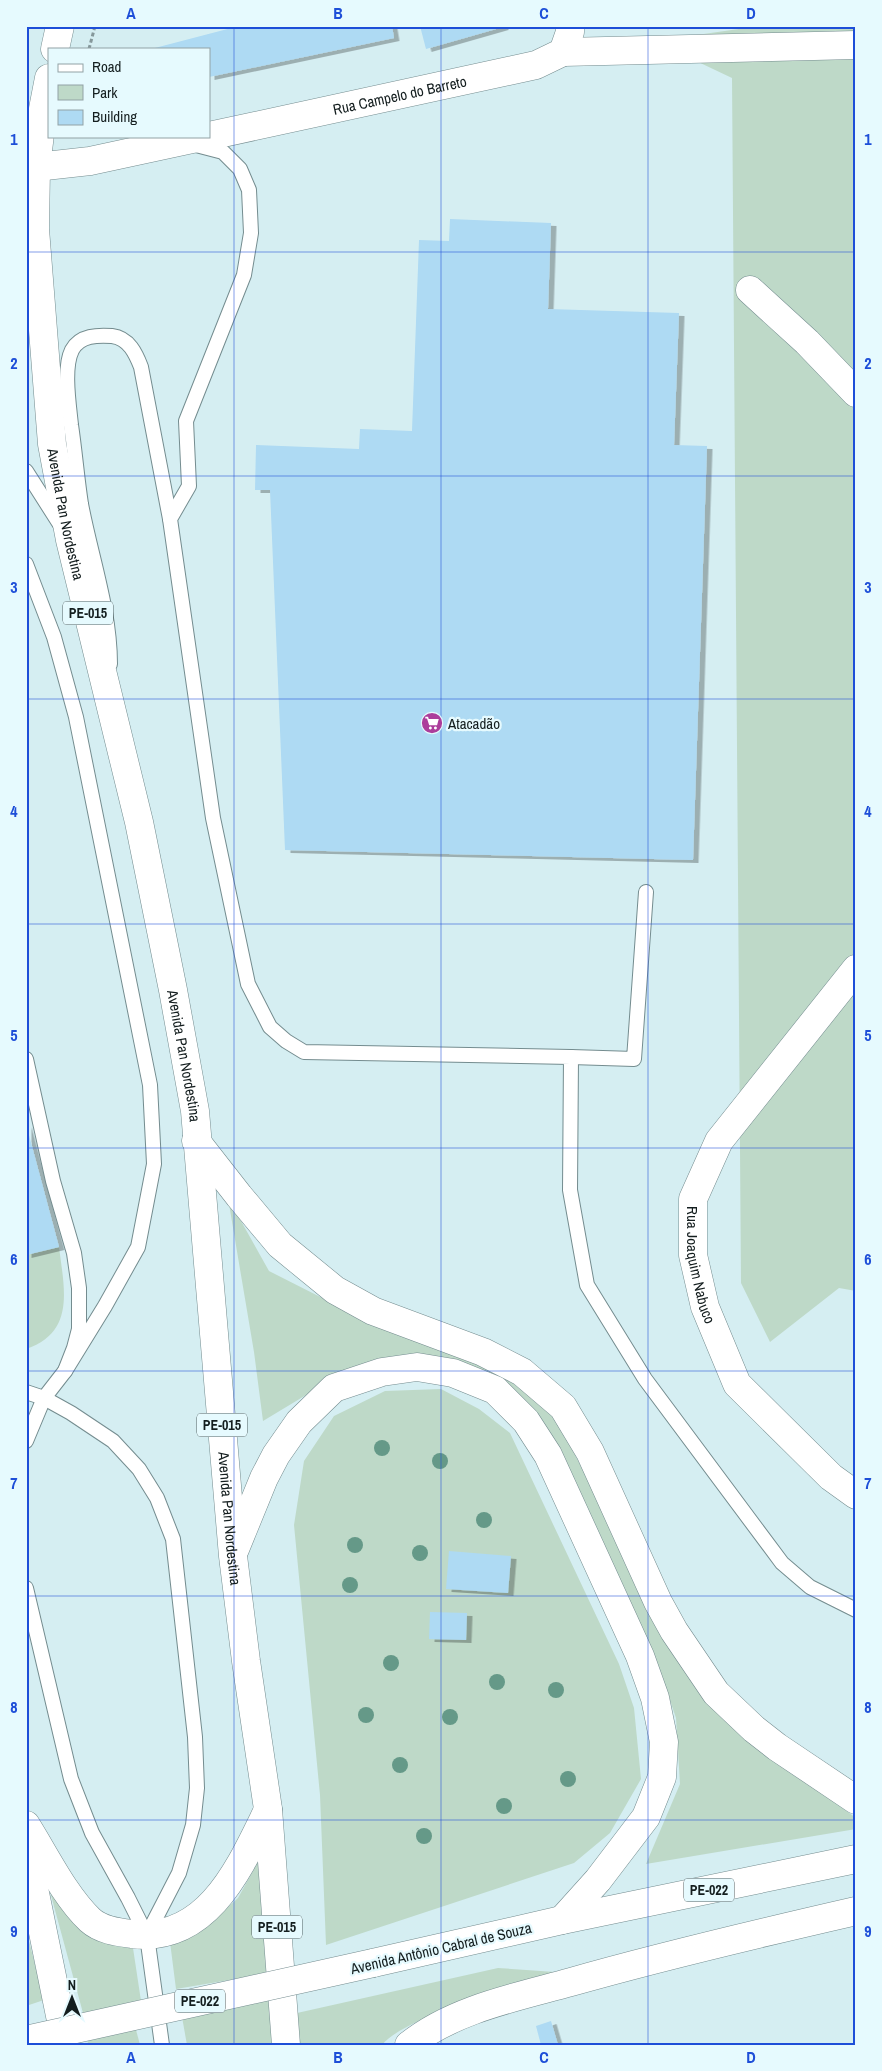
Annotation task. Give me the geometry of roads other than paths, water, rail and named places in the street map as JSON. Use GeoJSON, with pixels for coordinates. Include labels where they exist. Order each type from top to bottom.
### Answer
{"type":"FeatureCollection","features":[{"type":"Feature","properties":{"kind":"main road"},"geometry":{"type":"LineString","coordinates":[[55,48],[60,26]]}},
{"type":"Feature","properties":{"kind":"main road"},"geometry":{"type":"LineString","coordinates":[[566,39],[856,45]]}},
{"type":"Feature","properties":{"kind":"main road","name":"Rua Campelo do Barreto"},"geometry":{"type":"LineString","coordinates":[[210,135],[536,64],[566,39]]}},
{"type":"Feature","properties":{"kind":"main road","name":"Avenida Pan Nordestina"},"geometry":{"type":"LineString","coordinates":[[48,85],[36,167],[31,236],[52,444],[70,540],[139,822],[195,1111],[196,1141],[233,1556],[246,1661],[268,1809],[286,2045]]}},
{"type":"Feature","properties":{"kind":"main road","name":"Rua Campelo do Barreto"},"geometry":{"type":"LineString","coordinates":[[36,167],[90,161],[198,138]]}},
{"type":"Feature","properties":{"kind":"main road"},"geometry":{"type":"LineString","coordinates":[[750,290],[807,342],[856,393]]}},
{"type":"Feature","properties":{"kind":"main road","name":"Rua Joaquim Nabuco"},"geometry":{"type":"LineString","coordinates":[[856,969],[719,1141],[693,1198],[693,1255],[705,1307],[737,1384],[831,1478],[856,1495]]}},
{"type":"Feature","properties":{"kind":"main road"},"geometry":{"type":"LineString","coordinates":[[196,1141],[280,1245],[335,1290],[374,1311],[491,1356],[522,1372],[563,1407],[590,1452],[658,1602],[674,1631],[716,1693],[754,1729],[777,1747],[856,1800]]}},
{"type":"Feature","properties":{"kind":"main road"},"geometry":{"type":"LineString","coordinates":[[233,1556],[264,1478],[276,1455],[299,1422],[334,1388],[382,1372],[417,1367],[453,1373],[495,1390],[526,1421],[548,1455],[640,1656],[655,1698],[664,1742],[662,1777],[646,1817],[598,1880],[562,1920]]}},
{"type":"Feature","properties":{"kind":"main road"},"geometry":{"type":"LineString","coordinates":[[26,1825],[75,1904],[91,1922],[108,1931],[146,1936],[186,1924],[217,1900],[238,1871],[268,1809]]}},
{"type":"Feature","properties":{"kind":"main road"},"geometry":{"type":"LineString","coordinates":[[26,1849],[66,2045]]}},
{"type":"Feature","properties":{"kind":"main road","name":"Avenida Antônio Cabral de Souza"},"geometry":{"type":"LineString","coordinates":[[26,2040],[562,1920],[856,1859]]}},
{"type":"Feature","properties":{"kind":"main road"},"geometry":{"type":"LineString","coordinates":[[409,2045],[418,2037],[477,2008],[671,1954],[856,1911]]}},
{"type":"Feature","properties":{"kind":"lane"},"geometry":{"type":"LineString","coordinates":[[170,519],[189,486],[186,421],[244,275],[251,233],[249,190],[240,169],[223,152],[198,138]]}},
{"type":"Feature","properties":{"kind":"lane"},"geometry":{"type":"LineString","coordinates":[[111,708],[110,639],[81,503],[68,403],[68,364],[73,350],[85,338],[118,337],[133,348],[142,367],[170,519],[213,818],[248,984],[270,1027],[286,1041],[304,1052],[634,1059],[646,892]]}},
{"type":"Feature","properties":{"kind":"lane"},"geometry":{"type":"LineString","coordinates":[[26,471],[35,488],[70,540]]}},
{"type":"Feature","properties":{"kind":"lane"},"geometry":{"type":"LineString","coordinates":[[26,564],[54,637],[76,717],[150,1085],[154,1164],[138,1247],[65,1371],[44,1398],[26,1441]]}},
{"type":"Feature","properties":{"kind":"lane"},"geometry":{"type":"LineString","coordinates":[[572,1057],[570,1190],[587,1285],[645,1379],[782,1563],[810,1587],[856,1610]]}},
{"type":"Feature","properties":{"kind":"lane"},"geometry":{"type":"LineString","coordinates":[[26,1059],[53,1181],[74,1253],[79,1288],[79,1329],[65,1371]]}},
{"type":"Feature","properties":{"kind":"lane"},"geometry":{"type":"LineString","coordinates":[[26,1392],[44,1398],[71,1413],[113,1441],[139,1469],[157,1498],[173,1539],[195,1736],[197,1788],[193,1826],[180,1873],[146,1936]]}},
{"type":"Feature","properties":{"kind":"lane"},"geometry":{"type":"LineString","coordinates":[[26,1588],[71,1779],[92,1833],[124,1890],[146,1936],[162,2045]]}},
{"type":"Feature","properties":{"kind":"place","name":"Atacadão"},"geometry":{"type":"Point","coordinates":[432,723]}}]}
